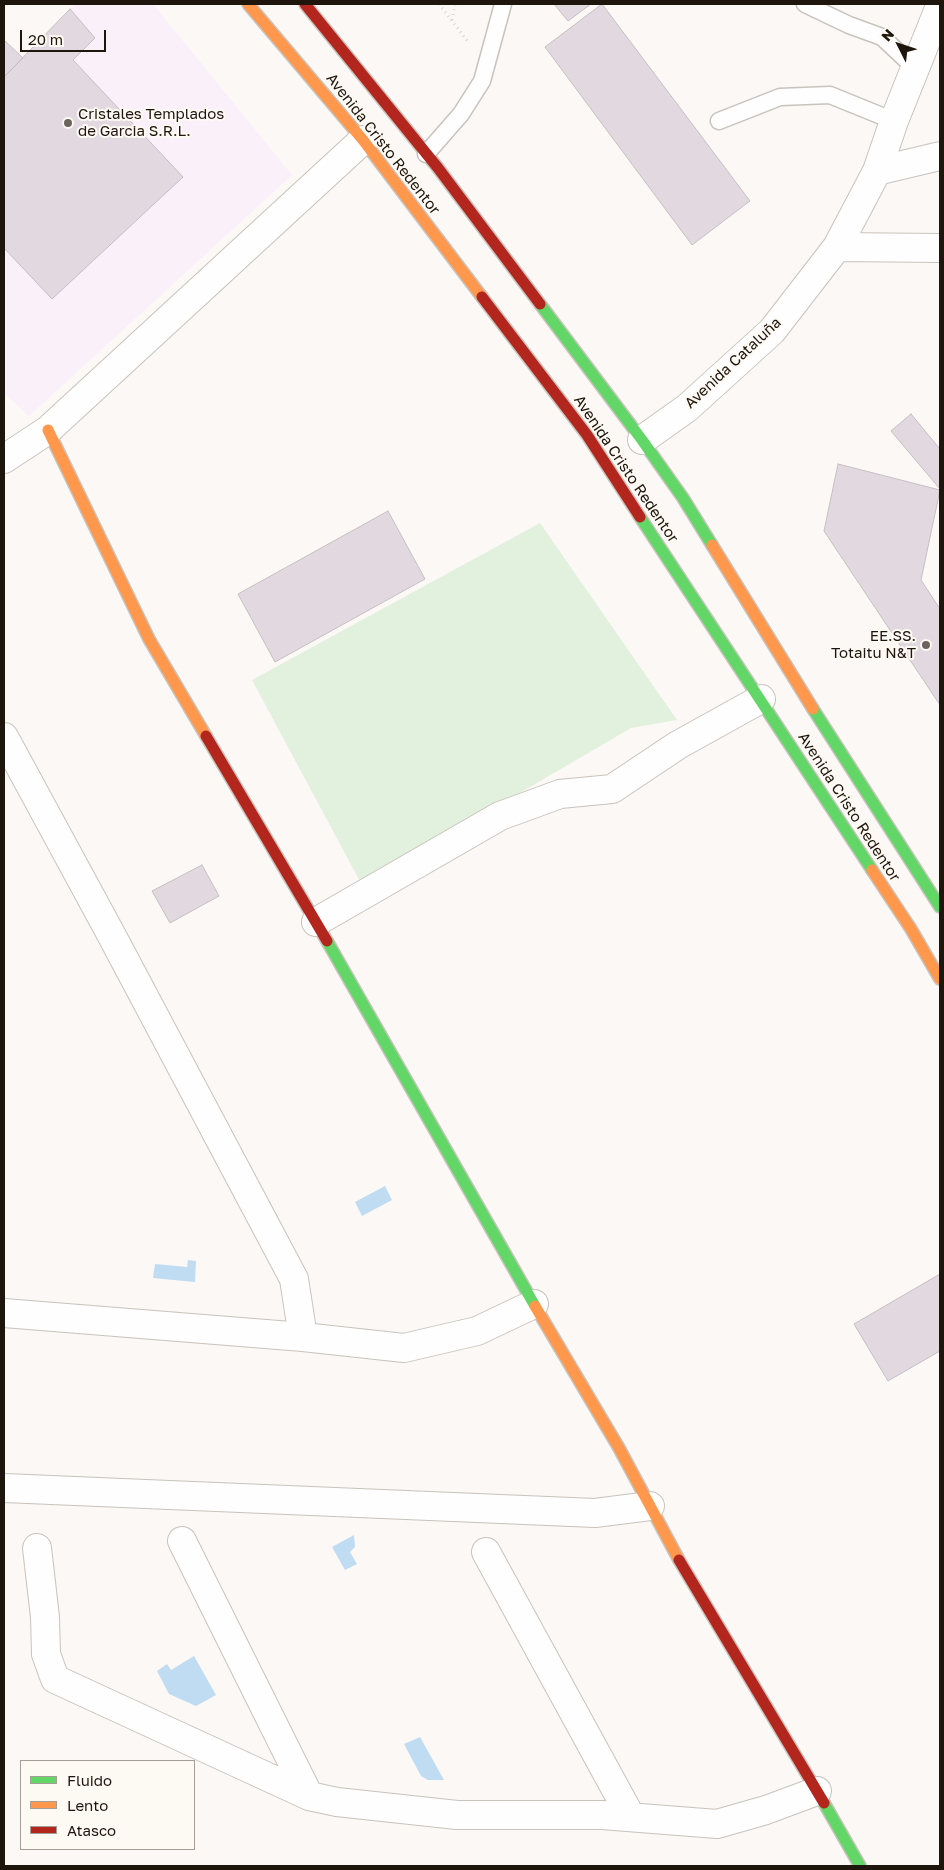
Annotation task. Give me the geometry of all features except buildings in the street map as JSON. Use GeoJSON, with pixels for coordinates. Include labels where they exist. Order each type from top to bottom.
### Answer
{"type":"FeatureCollection","features":[{"type":"Feature","properties":{"kind":"main road","name":"Avenida Cristo Redentor"},"geometry":{"type":"LineString","coordinates":[[248,4],[363,140],[587,435],[911,929],[940,979]]}},
{"type":"Feature","properties":{"kind":"main road","name":"Avenida Cristo Redentor"},"geometry":{"type":"LineString","coordinates":[[305,4],[426,154],[642,440],[692,512],[792,676],[940,907]]}},
{"type":"Feature","properties":{"kind":"main road"},"geometry":{"type":"LineString","coordinates":[[48,430],[149,639],[316,922],[534,1304],[619,1448],[685,1572],[860,1866]]}},
{"type":"Feature","properties":{"kind":"street","name":"Avenida Cataluña"},"geometry":{"type":"LineString","coordinates":[[642,440],[687,408],[772,330],[837,247],[877,171],[914,68],[940,6]]}},
{"type":"Feature","properties":{"kind":"street"},"geometry":{"type":"LineString","coordinates":[[4,459],[48,430],[363,140]]}},
{"type":"Feature","properties":{"kind":"street"},"geometry":{"type":"LineString","coordinates":[[877,171],[940,156]]}},
{"type":"Feature","properties":{"kind":"street"},"geometry":{"type":"LineString","coordinates":[[837,247],[940,248]]}},
{"type":"Feature","properties":{"kind":"street"},"geometry":{"type":"LineString","coordinates":[[316,922],[500,816],[560,794],[612,789],[678,745],[761,699]]}},
{"type":"Feature","properties":{"kind":"street"},"geometry":{"type":"LineString","coordinates":[[4,737],[294,1279],[303,1336]]}},
{"type":"Feature","properties":{"kind":"street"},"geometry":{"type":"LineString","coordinates":[[4,1313],[303,1336],[404,1348],[477,1331],[534,1304]]}},
{"type":"Feature","properties":{"kind":"street"},"geometry":{"type":"LineString","coordinates":[[4,1488],[595,1513],[650,1506]]}},
{"type":"Feature","properties":{"kind":"street"},"geometry":{"type":"LineString","coordinates":[[182,1541],[309,1796]]}},
{"type":"Feature","properties":{"kind":"street"},"geometry":{"type":"LineString","coordinates":[[37,1548],[45,1617],[46,1654],[55,1679],[309,1796],[337,1802],[457,1815],[602,1815],[717,1824],[766,1810],[817,1791]]}},
{"type":"Feature","properties":{"kind":"street"},"geometry":{"type":"LineString","coordinates":[[486,1552],[631,1817]]}},
{"type":"Feature","properties":{"kind":"lane"},"geometry":{"type":"LineString","coordinates":[[426,154],[461,114],[482,81],[503,4]]}},
{"type":"Feature","properties":{"kind":"lane"},"geometry":{"type":"LineString","coordinates":[[805,4],[849,25],[882,37],[914,68]]}},
{"type":"Feature","properties":{"kind":"lane"},"geometry":{"type":"LineString","coordinates":[[719,121],[780,97],[830,95],[894,121]]}},
{"type":"Feature","properties":{"kind":"path"},"geometry":{"type":"LineString","coordinates":[[439,4],[486,64]]}},
{"type":"Feature","properties":{"kind":"path"},"geometry":{"type":"LineString","coordinates":[[452,21],[455,4]]}},
{"type":"Feature","properties":{"kind":"shaded area"},"geometry":{"type":"Polygon","coordinates":[[[75,4],[153,4],[292,175],[29,416],[4,393],[4,77],[75,4]]]}},
{"type":"Feature","properties":{"kind":"green space"},"geometry":{"type":"Polygon","coordinates":[[[540,523],[677,720],[631,728],[362,885],[252,680],[540,523]]]}},
{"type":"Feature","properties":{"kind":"water"},"geometry":{"type":"Polygon","coordinates":[[[385,1186],[392,1200],[362,1216],[355,1202],[385,1186]]]}},
{"type":"Feature","properties":{"kind":"water"},"geometry":{"type":"Polygon","coordinates":[[[188,1260],[196,1261],[195,1282],[153,1278],[155,1264],[187,1267],[188,1260]]]}},
{"type":"Feature","properties":{"kind":"water"},"geometry":{"type":"Polygon","coordinates":[[[354,1535],[355,1547],[350,1552],[357,1564],[345,1570],[332,1547],[354,1535]]]}},
{"type":"Feature","properties":{"kind":"water"},"geometry":{"type":"Polygon","coordinates":[[[194,1656],[216,1695],[196,1706],[169,1694],[157,1671],[167,1664],[171,1670],[194,1656]]]}},
{"type":"Feature","properties":{"kind":"water"},"geometry":{"type":"Polygon","coordinates":[[[420,1737],[444,1780],[428,1780],[421,1776],[404,1744],[420,1737]]]}},
{"type":"Feature","properties":{"kind":"traffic: fast"},"geometry":{"type":"LineString","coordinates":[[540,304],[642,440],[683,498],[712,545]]}},
{"type":"Feature","properties":{"kind":"traffic: fast"},"geometry":{"type":"LineString","coordinates":[[640,517],[872,870]]}},
{"type":"Feature","properties":{"kind":"traffic: fast"},"geometry":{"type":"LineString","coordinates":[[813,709],[940,907]]}},
{"type":"Feature","properties":{"kind":"traffic: fast"},"geometry":{"type":"LineString","coordinates":[[327,941],[535,1306]]}},
{"type":"Feature","properties":{"kind":"traffic: fast"},"geometry":{"type":"LineString","coordinates":[[824,1803],[860,1866]]}},
{"type":"Feature","properties":{"kind":"traffic: slow"},"geometry":{"type":"LineString","coordinates":[[248,4],[363,140],[482,297]]}},
{"type":"Feature","properties":{"kind":"traffic: slow"},"geometry":{"type":"LineString","coordinates":[[48,430],[149,639],[206,736]]}},
{"type":"Feature","properties":{"kind":"traffic: slow"},"geometry":{"type":"LineString","coordinates":[[712,545],[813,709]]}},
{"type":"Feature","properties":{"kind":"traffic: slow"},"geometry":{"type":"LineString","coordinates":[[872,870],[911,929],[940,979]]}},
{"type":"Feature","properties":{"kind":"traffic: slow"},"geometry":{"type":"LineString","coordinates":[[535,1306],[619,1448],[679,1560]]}},
{"type":"Feature","properties":{"kind":"traffic: jam"},"geometry":{"type":"LineString","coordinates":[[305,4],[438,168],[540,304]]}},
{"type":"Feature","properties":{"kind":"traffic: jam"},"geometry":{"type":"LineString","coordinates":[[482,297],[587,435],[640,517]]}},
{"type":"Feature","properties":{"kind":"traffic: jam"},"geometry":{"type":"LineString","coordinates":[[206,736],[327,941]]}},
{"type":"Feature","properties":{"kind":"traffic: jam"},"geometry":{"type":"LineString","coordinates":[[679,1560],[824,1803]]}},
{"type":"Feature","properties":{"kind":"place","name":"Cristales Templados de Garcia S.R.L."},"geometry":{"type":"Point","coordinates":[68,123]}},
{"type":"Feature","properties":{"kind":"place","name":"EE.SS. Totaitu N&T"},"geometry":{"type":"Point","coordinates":[926,645]}}]}
